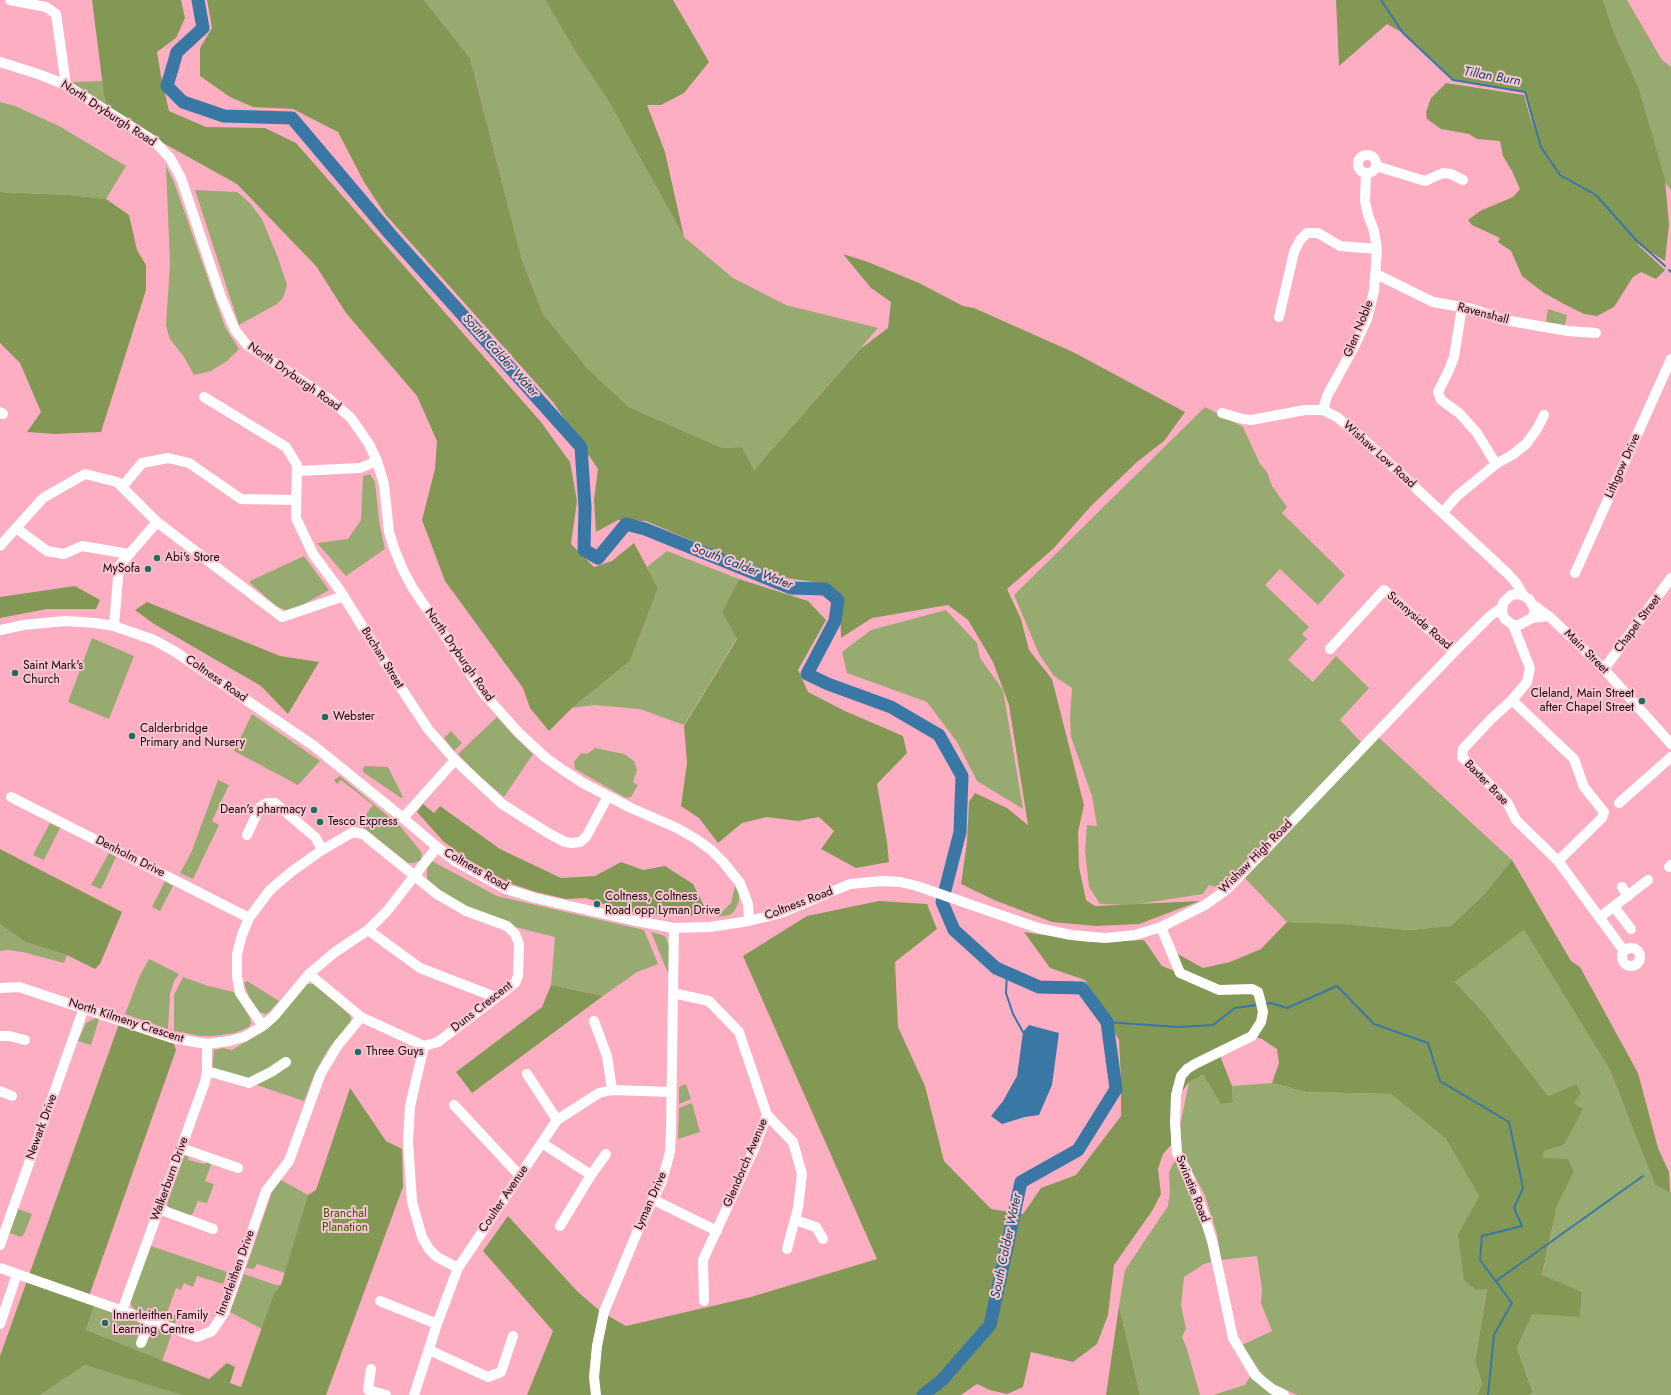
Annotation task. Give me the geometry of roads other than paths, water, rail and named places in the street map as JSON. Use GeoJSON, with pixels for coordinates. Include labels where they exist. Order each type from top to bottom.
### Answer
{"type":"FeatureCollection","features":[{"type":"Feature","properties":{"kind":"street"},"geometry":{"type":"LineString","coordinates":[[10,0],[46,7],[56,14],[66,85]]}},
{"type":"Feature","properties":{"kind":"street","name":"North Dryburgh Road"},"geometry":{"type":"LineString","coordinates":[[0,62],[66,85],[154,140],[170,158],[181,178],[221,297],[235,330],[247,345],[329,399],[350,418],[369,444],[377,460],[384,484],[389,532],[402,568],[412,587],[484,694],[520,733],[546,758],[583,783],[677,828],[711,850],[740,883],[748,904],[749,922]]}},
{"type":"Feature","properties":{"kind":"street","name":"Glen Noble"},"geometry":{"type":"LineString","coordinates":[[1323,410],[1326,396],[1355,345],[1366,319],[1374,291],[1377,250],[1374,231],[1368,215],[1365,200],[1366,173],[1360,171],[1357,165],[1358,159],[1363,155],[1372,155],[1376,160],[1376,166],[1425,181],[1443,174],[1450,174],[1463,180]]}},
{"type":"Feature","properties":{"kind":"street"},"geometry":{"type":"LineString","coordinates":[[1366,173],[1372,171],[1376,166]]}},
{"type":"Feature","properties":{"kind":"street"},"geometry":{"type":"LineString","coordinates":[[1279,318],[1294,252],[1300,240],[1308,233],[1318,233],[1340,246],[1377,250]]}},
{"type":"Feature","properties":{"kind":"street","name":"Ravenshall"},"geometry":{"type":"LineString","coordinates":[[1376,274],[1434,302],[1474,309],[1500,319],[1568,331],[1596,333]]}},
{"type":"Feature","properties":{"kind":"street"},"geometry":{"type":"LineString","coordinates":[[1462,308],[1454,357],[1438,392],[1441,400],[1459,413],[1477,432],[1496,464]]}},
{"type":"Feature","properties":{"kind":"street","name":"Lithgow Drive"},"geometry":{"type":"LineString","coordinates":[[1575,573],[1671,359]]}},
{"type":"Feature","properties":{"kind":"street","name":"Buchan Street"},"geometry":{"type":"LineString","coordinates":[[204,397],[286,447],[297,465],[296,518],[313,554],[344,596],[424,724],[454,760],[502,804],[548,834],[565,842],[580,842],[586,837],[608,796]]}},
{"type":"Feature","properties":{"kind":"street"},"geometry":{"type":"LineString","coordinates":[[1222,413],[1251,420],[1305,410],[1323,410]]}},
{"type":"Feature","properties":{"kind":"street","name":"Wishaw Low Road"},"geometry":{"type":"LineString","coordinates":[[1323,410],[1337,417],[1361,437],[1443,512],[1508,574],[1524,596]]}},
{"type":"Feature","properties":{"kind":"street"},"geometry":{"type":"LineString","coordinates":[[1443,512],[1457,496],[1496,464],[1512,455],[1526,444],[1537,429],[1544,415]]}},
{"type":"Feature","properties":{"kind":"street"},"geometry":{"type":"LineString","coordinates":[[122,487],[142,463],[168,458],[190,463],[241,499],[296,500]]}},
{"type":"Feature","properties":{"kind":"street"},"geometry":{"type":"LineString","coordinates":[[297,471],[360,468],[377,460]]}},
{"type":"Feature","properties":{"kind":"street"},"geometry":{"type":"LineString","coordinates":[[0,546],[43,498],[85,474],[117,482],[157,522],[282,617],[344,596]]}},
{"type":"Feature","properties":{"kind":"street"},"geometry":{"type":"LineString","coordinates":[[114,626],[119,566],[157,522]]}},
{"type":"Feature","properties":{"kind":"street"},"geometry":{"type":"LineString","coordinates":[[16,528],[47,551],[64,554],[82,546],[129,554]]}},
{"type":"Feature","properties":{"kind":"street"},"geometry":{"type":"LineString","coordinates":[[1508,574],[1511,586],[1511,595]]}},
{"type":"Feature","properties":{"kind":"street","name":"Chapel Street"},"geometry":{"type":"LineString","coordinates":[[1604,669],[1671,578]]}},
{"type":"Feature","properties":{"kind":"street","name":"Sunnyside Road"},"geometry":{"type":"LineString","coordinates":[[1330,649],[1384,590],[1454,652]]}},
{"type":"Feature","properties":{"kind":"street"},"geometry":{"type":"LineString","coordinates":[[1509,622],[1501,608],[1504,600],[1511,595],[1519,594],[1524,596]]}},
{"type":"Feature","properties":{"kind":"street","name":"Main Street"},"geometry":{"type":"LineString","coordinates":[[1524,596],[1548,616],[1604,669],[1671,744]]}},
{"type":"Feature","properties":{"kind":"street"},"geometry":{"type":"LineString","coordinates":[[1528,621],[1534,613],[1532,604]]}},
{"type":"Feature","properties":{"kind":"street","name":"Wishaw High Road"},"geometry":{"type":"LineString","coordinates":[[952,898],[1038,928],[1071,935],[1105,938],[1136,935],[1161,927],[1205,906],[1226,890],[1454,652],[1490,616],[1501,608]]}},
{"type":"Feature","properties":{"kind":"street"},"geometry":{"type":"LineString","coordinates":[[1490,616],[1509,622],[1528,621],[1548,616]]}},
{"type":"Feature","properties":{"kind":"street","name":"Coltness Road"},"geometry":{"type":"LineString","coordinates":[[0,630],[23,625],[65,621],[114,626],[154,640],[189,660],[314,746],[455,861],[506,889],[535,898],[630,920],[674,928],[710,927],[749,922],[781,913],[850,884],[882,881],[917,886],[952,898]]}},
{"type":"Feature","properties":{"kind":"street","name":"Baxter Brae"},"geometry":{"type":"LineString","coordinates":[[1524,650],[1528,621]]}},
{"type":"Feature","properties":{"kind":"street","name":"Baxter Brae"},"geometry":{"type":"LineString","coordinates":[[1509,622],[1524,650],[1530,668],[1530,675],[1523,688],[1463,749],[1462,757],[1507,802],[1516,820],[1558,861],[1624,952]]}},
{"type":"Feature","properties":{"kind":"street"},"geometry":{"type":"LineString","coordinates":[[1512,700],[1574,759],[1584,787],[1603,810],[1604,816],[1558,861]]}},
{"type":"Feature","properties":{"kind":"street"},"geometry":{"type":"LineString","coordinates":[[1619,803],[1671,757]]}},
{"type":"Feature","properties":{"kind":"street"},"geometry":{"type":"LineString","coordinates":[[403,818],[454,760]]}},
{"type":"Feature","properties":{"kind":"street","name":"Denholm Drive"},"geometry":{"type":"LineString","coordinates":[[12,797],[249,918]]}},
{"type":"Feature","properties":{"kind":"street"},"geometry":{"type":"LineString","coordinates":[[246,835],[260,807],[267,803],[275,803],[316,838],[322,850]]}},
{"type":"Feature","properties":{"kind":"street","name":"Duns Crescent"},"geometry":{"type":"LineString","coordinates":[[263,1026],[240,993],[237,977],[237,954],[242,935],[249,918],[270,890],[291,872],[322,850],[353,832],[363,834],[443,897],[466,911],[507,926],[515,934],[519,944],[518,976],[515,982],[438,1042],[424,1046]]}},
{"type":"Feature","properties":{"kind":"street","name":"North Kilmeny Crescent"},"geometry":{"type":"LineString","coordinates":[[0,988],[19,986],[172,1038],[207,1044],[244,1037],[263,1026],[275,1015],[309,974],[335,952],[368,930],[387,911],[437,847]]}},
{"type":"Feature","properties":{"kind":"street"},"geometry":{"type":"LineString","coordinates":[[1600,918],[1648,880]]}},
{"type":"Feature","properties":{"kind":"street"},"geometry":{"type":"LineString","coordinates":[[1622,887],[1628,896]]}},
{"type":"Feature","properties":{"kind":"street"},"geometry":{"type":"LineString","coordinates":[[1614,907],[1631,929]]}},
{"type":"Feature","properties":{"kind":"street","name":"Swinstie Road"},"geometry":{"type":"LineString","coordinates":[[1161,927],[1180,973],[1219,990],[1252,989],[1258,992],[1261,1004],[1261,1022],[1252,1036],[1195,1064],[1187,1069],[1181,1076],[1176,1095],[1175,1122],[1177,1153],[1186,1170],[1203,1212],[1213,1244],[1218,1275],[1233,1338],[1255,1375],[1272,1389],[1284,1395]]}},
{"type":"Feature","properties":{"kind":"street","name":"Lyman Drive"},"geometry":{"type":"LineString","coordinates":[[596,1395],[594,1377],[597,1346],[604,1312],[638,1230],[662,1181],[670,1152],[674,928]]}},
{"type":"Feature","properties":{"kind":"street"},"geometry":{"type":"LineString","coordinates":[[368,930],[420,968],[495,997]]}},
{"type":"Feature","properties":{"kind":"street"},"geometry":{"type":"LineString","coordinates":[[309,974],[361,1017],[424,1046],[410,1106],[408,1141],[412,1202],[422,1237],[429,1250],[437,1257],[458,1268]]}},
{"type":"Feature","properties":{"kind":"street","name":"Glendorch Avenue"},"geometry":{"type":"LineString","coordinates":[[673,993],[709,1001],[739,1032],[767,1115],[754,1149],[703,1260],[704,1301]]}},
{"type":"Feature","properties":{"kind":"street","name":"Newark Drive"},"geometry":{"type":"LineString","coordinates":[[0,1245],[84,1008]]}},
{"type":"Feature","properties":{"kind":"street","name":"Innerleithen Drive"},"geometry":{"type":"LineString","coordinates":[[0,1268],[197,1337],[212,1330],[224,1313],[266,1191],[289,1161],[321,1073],[338,1045],[361,1017]]}},
{"type":"Feature","properties":{"kind":"street"},"geometry":{"type":"LineString","coordinates":[[594,1021],[607,1056],[612,1090]]}},
{"type":"Feature","properties":{"kind":"street"},"geometry":{"type":"LineString","coordinates":[[0,1036],[9,1036],[25,1040]]}},
{"type":"Feature","properties":{"kind":"street","name":"Walkerburn Drive"},"geometry":{"type":"LineString","coordinates":[[122,1311],[205,1082],[207,1072],[207,1044]]}},
{"type":"Feature","properties":{"kind":"street"},"geometry":{"type":"LineString","coordinates":[[207,1072],[249,1083],[271,1072],[286,1062]]}},
{"type":"Feature","properties":{"kind":"street"},"geometry":{"type":"LineString","coordinates":[[527,1074],[557,1120]]}},
{"type":"Feature","properties":{"kind":"street","name":"Coulter Avenue"},"geometry":{"type":"LineString","coordinates":[[414,1395],[437,1324],[458,1268],[557,1120],[599,1093],[612,1090],[671,1092]]}},
{"type":"Feature","properties":{"kind":"street"},"geometry":{"type":"LineString","coordinates":[[0,1091],[12,1096]]}},
{"type":"Feature","properties":{"kind":"street"},"geometry":{"type":"LineString","coordinates":[[454,1105],[520,1176]]}},
{"type":"Feature","properties":{"kind":"street"},"geometry":{"type":"LineString","coordinates":[[767,1115],[793,1142],[802,1174],[798,1208],[787,1249]]}},
{"type":"Feature","properties":{"kind":"street"},"geometry":{"type":"LineString","coordinates":[[542,1143],[591,1175]]}},
{"type":"Feature","properties":{"kind":"street"},"geometry":{"type":"LineString","coordinates":[[181,1148],[238,1168]]}},
{"type":"Feature","properties":{"kind":"street"},"geometry":{"type":"LineString","coordinates":[[560,1226],[591,1175],[606,1154]]}},
{"type":"Feature","properties":{"kind":"street"},"geometry":{"type":"LineString","coordinates":[[654,1200],[717,1231]]}},
{"type":"Feature","properties":{"kind":"street"},"geometry":{"type":"LineString","coordinates":[[159,1209],[213,1229]]}},
{"type":"Feature","properties":{"kind":"street"},"geometry":{"type":"LineString","coordinates":[[795,1220],[816,1227],[823,1239]]}},
{"type":"Feature","properties":{"kind":"street"},"geometry":{"type":"LineString","coordinates":[[0,1324],[17,1274]]}},
{"type":"Feature","properties":{"kind":"street"},"geometry":{"type":"LineString","coordinates":[[380,1301],[437,1324]]}},
{"type":"Feature","properties":{"kind":"street"},"geometry":{"type":"LineString","coordinates":[[142,1343],[150,1320]]}},
{"type":"Feature","properties":{"kind":"street"},"geometry":{"type":"LineString","coordinates":[[429,1350],[488,1377],[501,1372],[513,1336]]}},
{"type":"Feature","properties":{"kind":"street"},"geometry":{"type":"LineString","coordinates":[[371,1369],[368,1390],[386,1395]]}},
{"type":"Feature","properties":{"kind":"water"},"geometry":{"type":"Polygon","coordinates":[[[1029,1025],[1059,1033],[1052,1085],[1039,1115],[1025,1117],[1002,1124],[991,1116],[1003,1101],[1017,1076],[1023,1032],[1029,1025]]]}},
{"type":"Feature","properties":{"kind":"waterway","name":"South Calder Water"},"geometry":{"type":"LineString","coordinates":[[198,0],[203,28],[177,52],[167,86],[183,102],[224,116],[292,118],[390,234],[581,447],[585,507],[584,550],[598,558],[626,524],[645,529],[791,588],[825,589],[838,600],[835,621],[807,674],[828,684],[891,707],[939,735],[962,776],[960,832],[942,902],[954,930],[996,968],[1039,987],[1082,988],[1107,1022],[1116,1089],[1078,1150],[1021,1182],[990,1325],[942,1380],[923,1395]]}},
{"type":"Feature","properties":{"kind":"waterway","name":"Tillan Burn"},"geometry":{"type":"LineString","coordinates":[[1381,0],[1403,33],[1453,80],[1525,92],[1541,147],[1560,175],[1596,195],[1636,240],[1665,266]]}},
{"type":"Feature","properties":{"kind":"waterway"},"geometry":{"type":"LineString","coordinates":[[1007,973],[1006,993],[1013,1014],[1023,1032]]}},
{"type":"Feature","properties":{"kind":"waterway"},"geometry":{"type":"LineString","coordinates":[[1264,1004],[1271,1003],[1287,1008],[1337,986],[1374,1024],[1428,1043],[1440,1081],[1509,1122],[1523,1188],[1514,1208],[1522,1226],[1482,1236],[1480,1260],[1512,1303],[1494,1335],[1488,1395]]}},
{"type":"Feature","properties":{"kind":"waterway"},"geometry":{"type":"LineString","coordinates":[[1107,1022],[1178,1027],[1213,1025],[1235,1008],[1257,1005]]}},
{"type":"Feature","properties":{"kind":"waterway"},"geometry":{"type":"LineString","coordinates":[[1496,1281],[1643,1176]]}},
{"type":"Feature","properties":{"kind":"place","name":"Abi's Store"},"geometry":{"type":"Point","coordinates":[157,558]}},
{"type":"Feature","properties":{"kind":"place","name":"MySofa"},"geometry":{"type":"Point","coordinates":[148,569]}},
{"type":"Feature","properties":{"kind":"place","name":"Saint Mark's Church"},"geometry":{"type":"Point","coordinates":[15,673]}},
{"type":"Feature","properties":{"kind":"place","name":"Cleland, Main Street after Chapel Street"},"geometry":{"type":"Point","coordinates":[1642,701]}},
{"type":"Feature","properties":{"kind":"place","name":"Webster"},"geometry":{"type":"Point","coordinates":[325,717]}},
{"type":"Feature","properties":{"kind":"place","name":"Calderbridge Primary and Nursery"},"geometry":{"type":"Point","coordinates":[132,736]}},
{"type":"Feature","properties":{"kind":"place","name":"Dean's pharmacy"},"geometry":{"type":"Point","coordinates":[314,810]}},
{"type":"Feature","properties":{"kind":"place","name":"Tesco Express"},"geometry":{"type":"Point","coordinates":[320,822]}},
{"type":"Feature","properties":{"kind":"place","name":"Coltness, Coltness Road opp Lyman Drive"},"geometry":{"type":"Point","coordinates":[597,904]}},
{"type":"Feature","properties":{"kind":"place","name":"Three Guys"},"geometry":{"type":"Point","coordinates":[358,1052]}},
{"type":"Feature","properties":{"kind":"place","name":"Innerleithen Family Learning Centre"},"geometry":{"type":"Point","coordinates":[105,1323]}},
{"type":"Feature","properties":{"kind":"park label","name":"Branchal Planation"},"geometry":{"type":"Point","coordinates":[345,1221]}}]}
